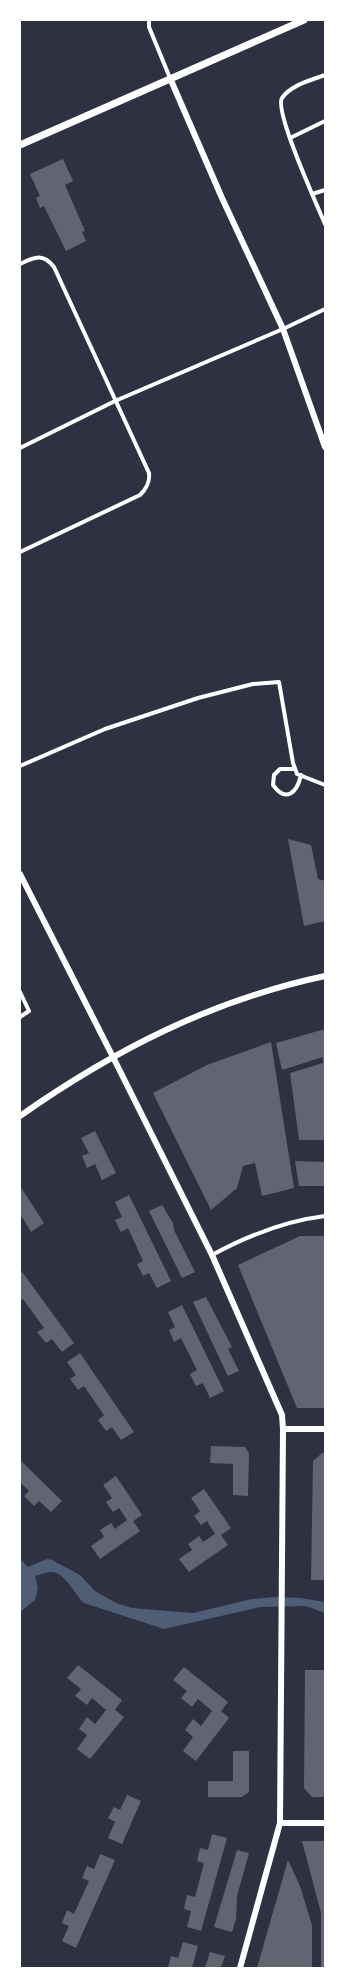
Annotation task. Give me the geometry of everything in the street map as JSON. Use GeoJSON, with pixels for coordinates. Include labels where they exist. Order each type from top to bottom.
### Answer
{"type":"FeatureCollection","features":[{"type":"Feature","properties":{"kind":"main road"},"geometry":{"type":"LineString","coordinates":[[20,145],[304,20]]}},
{"type":"Feature","properties":{"kind":"street"},"geometry":{"type":"LineString","coordinates":[[149,20],[149,27],[222,198],[283,329],[325,447]]}},
{"type":"Feature","properties":{"kind":"street"},"geometry":{"type":"LineString","coordinates":[[325,75],[291,89],[282,99],[280,104],[282,117],[325,224]]}},
{"type":"Feature","properties":{"kind":"street"},"geometry":{"type":"LineString","coordinates":[[290,138],[325,121]]}},
{"type":"Feature","properties":{"kind":"street"},"geometry":{"type":"LineString","coordinates":[[312,194],[325,190]]}},
{"type":"Feature","properties":{"kind":"street"},"geometry":{"type":"LineString","coordinates":[[20,264],[34,257],[41,257],[49,260],[54,267],[149,473],[150,479],[148,485],[140,495],[20,552]]}},
{"type":"Feature","properties":{"kind":"street"},"geometry":{"type":"LineString","coordinates":[[20,448],[115,401],[283,329],[325,309]]}},
{"type":"Feature","properties":{"kind":"street"},"geometry":{"type":"LineString","coordinates":[[20,766],[105,729],[191,700],[254,684],[278,682],[296,774],[325,785]]}},
{"type":"Feature","properties":{"kind":"street"},"geometry":{"type":"LineString","coordinates":[[295,769],[280,769],[274,775],[273,785],[278,792],[285,795],[292,793],[298,786],[301,776]]}},
{"type":"Feature","properties":{"kind":"street"},"geometry":{"type":"LineString","coordinates":[[20,874],[212,1255],[272,1389],[282,1415],[280,1823],[240,1968]]}},
{"type":"Feature","properties":{"kind":"street"},"geometry":{"type":"LineString","coordinates":[[20,1116],[73,1080],[144,1039],[175,1024],[233,1001],[325,976]]}},
{"type":"Feature","properties":{"kind":"street"},"geometry":{"type":"LineString","coordinates":[[20,992],[29,1010],[20,1017]]}},
{"type":"Feature","properties":{"kind":"street"},"geometry":{"type":"LineString","coordinates":[[212,1255],[266,1229],[298,1219],[325,1216]]}},
{"type":"Feature","properties":{"kind":"street"},"geometry":{"type":"LineString","coordinates":[[283,1429],[325,1429]]}},
{"type":"Feature","properties":{"kind":"street"},"geometry":{"type":"LineString","coordinates":[[280,1823],[325,1824]]}},
{"type":"Feature","properties":{"kind":"water"},"geometry":{"type":"Polygon","coordinates":[[[20,1559],[28,1567],[47,1559],[52,1560],[80,1575],[95,1591],[116,1603],[132,1608],[193,1613],[252,1599],[276,1597],[301,1598],[325,1602],[325,1613],[306,1606],[260,1607],[164,1629],[84,1603],[65,1579],[55,1572],[46,1572],[35,1576],[38,1589],[35,1600],[20,1612],[20,1559]]]}},
{"type":"Feature","properties":{"kind":"building"},"geometry":{"type":"Polygon","coordinates":[[[63,159],[73,181],[65,185],[85,231],[82,232],[86,241],[66,251],[44,206],[40,208],[36,198],[40,196],[30,174],[63,159]]]}},
{"type":"Feature","properties":{"kind":"building"},"geometry":{"type":"Polygon","coordinates":[[[288,839],[311,845],[318,879],[325,881],[325,921],[304,926],[288,839]]]}},
{"type":"Feature","properties":{"kind":"building"},"geometry":{"type":"Polygon","coordinates":[[[325,1029],[325,1140],[299,1140],[290,1073],[323,1063],[323,1057],[282,1070],[276,1043],[325,1029]]]}},
{"type":"Feature","properties":{"kind":"building"},"geometry":{"type":"Polygon","coordinates":[[[271,1042],[294,1188],[262,1196],[255,1163],[243,1166],[237,1188],[211,1210],[153,1093],[207,1065],[271,1042]]]}},
{"type":"Feature","properties":{"kind":"building"},"geometry":{"type":"Polygon","coordinates":[[[95,1131],[116,1173],[102,1180],[95,1164],[87,1168],[82,1156],[89,1153],[81,1138],[95,1131]]]}},
{"type":"Feature","properties":{"kind":"building"},"geometry":{"type":"Polygon","coordinates":[[[295,1161],[325,1162],[325,1186],[299,1186],[295,1161]]]}},
{"type":"Feature","properties":{"kind":"building"},"geometry":{"type":"Polygon","coordinates":[[[20,1186],[44,1223],[31,1232],[22,1217],[20,1218],[20,1186]]]}},
{"type":"Feature","properties":{"kind":"building"},"geometry":{"type":"Polygon","coordinates":[[[129,1195],[171,1281],[157,1288],[149,1273],[143,1276],[137,1264],[143,1261],[128,1228],[121,1232],[115,1220],[122,1217],[115,1202],[129,1195]]]}},
{"type":"Feature","properties":{"kind":"building"},"geometry":{"type":"Polygon","coordinates":[[[162,1205],[173,1223],[174,1230],[195,1272],[182,1278],[149,1211],[162,1205]]]}},
{"type":"Feature","properties":{"kind":"building"},"geometry":{"type":"Polygon","coordinates":[[[300,1236],[325,1236],[325,1408],[297,1408],[238,1265],[300,1236]]]}},
{"type":"Feature","properties":{"kind":"building"},"geometry":{"type":"Polygon","coordinates":[[[20,1269],[74,1343],[62,1352],[52,1339],[46,1343],[37,1332],[44,1328],[23,1299],[20,1301],[20,1269]]]}},
{"type":"Feature","properties":{"kind":"building"},"geometry":{"type":"Polygon","coordinates":[[[206,1297],[232,1347],[228,1349],[239,1371],[228,1376],[193,1302],[206,1297]]]}},
{"type":"Feature","properties":{"kind":"building"},"geometry":{"type":"Polygon","coordinates":[[[182,1305],[224,1391],[210,1398],[203,1383],[196,1386],[190,1374],[197,1370],[181,1338],[174,1342],[169,1330],[175,1327],[168,1312],[182,1305]]]}},
{"type":"Feature","properties":{"kind":"building"},"geometry":{"type":"Polygon","coordinates":[[[80,1353],[134,1432],[121,1440],[112,1427],[106,1431],[98,1420],[104,1415],[84,1386],[78,1390],[70,1379],[76,1375],[67,1362],[80,1353]]]}},
{"type":"Feature","properties":{"kind":"building"},"geometry":{"type":"Polygon","coordinates":[[[211,1446],[245,1447],[249,1453],[248,1496],[233,1495],[233,1464],[210,1463],[211,1446]]]}},
{"type":"Feature","properties":{"kind":"building"},"geometry":{"type":"Polygon","coordinates":[[[322,1453],[325,1453],[325,1580],[311,1580],[313,1461],[322,1453]]]}},
{"type":"Feature","properties":{"kind":"building"},"geometry":{"type":"Polygon","coordinates":[[[20,1460],[62,1501],[51,1512],[39,1501],[34,1506],[24,1496],[29,1491],[20,1482],[20,1460]]]}},
{"type":"Feature","properties":{"kind":"building"},"geometry":{"type":"Polygon","coordinates":[[[116,1476],[142,1515],[133,1521],[140,1531],[100,1559],[91,1546],[104,1537],[100,1530],[111,1523],[115,1529],[127,1520],[119,1508],[113,1512],[106,1502],[112,1498],[103,1485],[116,1476]]]}},
{"type":"Feature","properties":{"kind":"building"},"geometry":{"type":"Polygon","coordinates":[[[204,1489],[231,1528],[221,1535],[228,1545],[189,1572],[179,1559],[192,1550],[188,1544],[199,1536],[203,1542],[215,1534],[207,1521],[201,1525],[194,1516],[200,1511],[191,1498],[204,1489]]]}},
{"type":"Feature","properties":{"kind":"building"},"geometry":{"type":"Polygon","coordinates":[[[78,1665],[122,1700],[115,1710],[124,1717],[90,1759],[77,1749],[87,1735],[79,1729],[87,1717],[95,1724],[106,1710],[92,1698],[87,1705],[75,1696],[81,1689],[67,1678],[78,1665]]]}},
{"type":"Feature","properties":{"kind":"building"},"geometry":{"type":"Polygon","coordinates":[[[184,1667],[228,1702],[221,1711],[229,1718],[196,1761],[183,1751],[193,1737],[185,1730],[193,1719],[201,1726],[212,1711],[198,1699],[192,1707],[181,1698],[187,1691],[173,1680],[184,1667]]]}},
{"type":"Feature","properties":{"kind":"building"},"geometry":{"type":"Polygon","coordinates":[[[305,1670],[325,1670],[325,1797],[312,1797],[304,1788],[305,1670]]]}},
{"type":"Feature","properties":{"kind":"building"},"geometry":{"type":"Polygon","coordinates":[[[233,1751],[249,1751],[249,1792],[242,1797],[208,1797],[208,1781],[233,1781],[233,1751]]]}},
{"type":"Feature","properties":{"kind":"building"},"geometry":{"type":"Polygon","coordinates":[[[127,1795],[141,1801],[122,1844],[108,1838],[115,1822],[108,1818],[114,1807],[120,1810],[127,1795]]]}},
{"type":"Feature","properties":{"kind":"building"},"geometry":{"type":"Polygon","coordinates":[[[212,1834],[227,1838],[201,1931],[187,1927],[191,1911],[184,1909],[187,1895],[195,1897],[204,1863],[197,1861],[200,1848],[208,1850],[212,1834]]]}},
{"type":"Feature","properties":{"kind":"building"},"geometry":{"type":"Polygon","coordinates":[[[302,1841],[325,1841],[325,1968],[321,1968],[321,1913],[302,1841]]]}},
{"type":"Feature","properties":{"kind":"building"},"geometry":{"type":"Polygon","coordinates":[[[237,1850],[249,1853],[237,1896],[236,1919],[232,1932],[214,1927],[237,1850]]]}},
{"type":"Feature","properties":{"kind":"building"},"geometry":{"type":"Polygon","coordinates":[[[100,1854],[115,1860],[76,1948],[62,1941],[69,1926],[62,1923],[67,1910],[74,1914],[89,1881],[82,1878],[87,1866],[94,1869],[100,1854]]]}},
{"type":"Feature","properties":{"kind":"building"},"geometry":{"type":"Polygon","coordinates":[[[288,1860],[300,1886],[312,1925],[312,1968],[257,1968],[288,1860]]]}},
{"type":"Feature","properties":{"kind":"building"},"geometry":{"type":"Polygon","coordinates":[[[183,1942],[198,1946],[192,1968],[168,1968],[171,1956],[178,1958],[183,1942]]]}},
{"type":"Feature","properties":{"kind":"building"},"geometry":{"type":"Polygon","coordinates":[[[210,1952],[225,1956],[221,1968],[205,1968],[210,1952]]]}}]}
